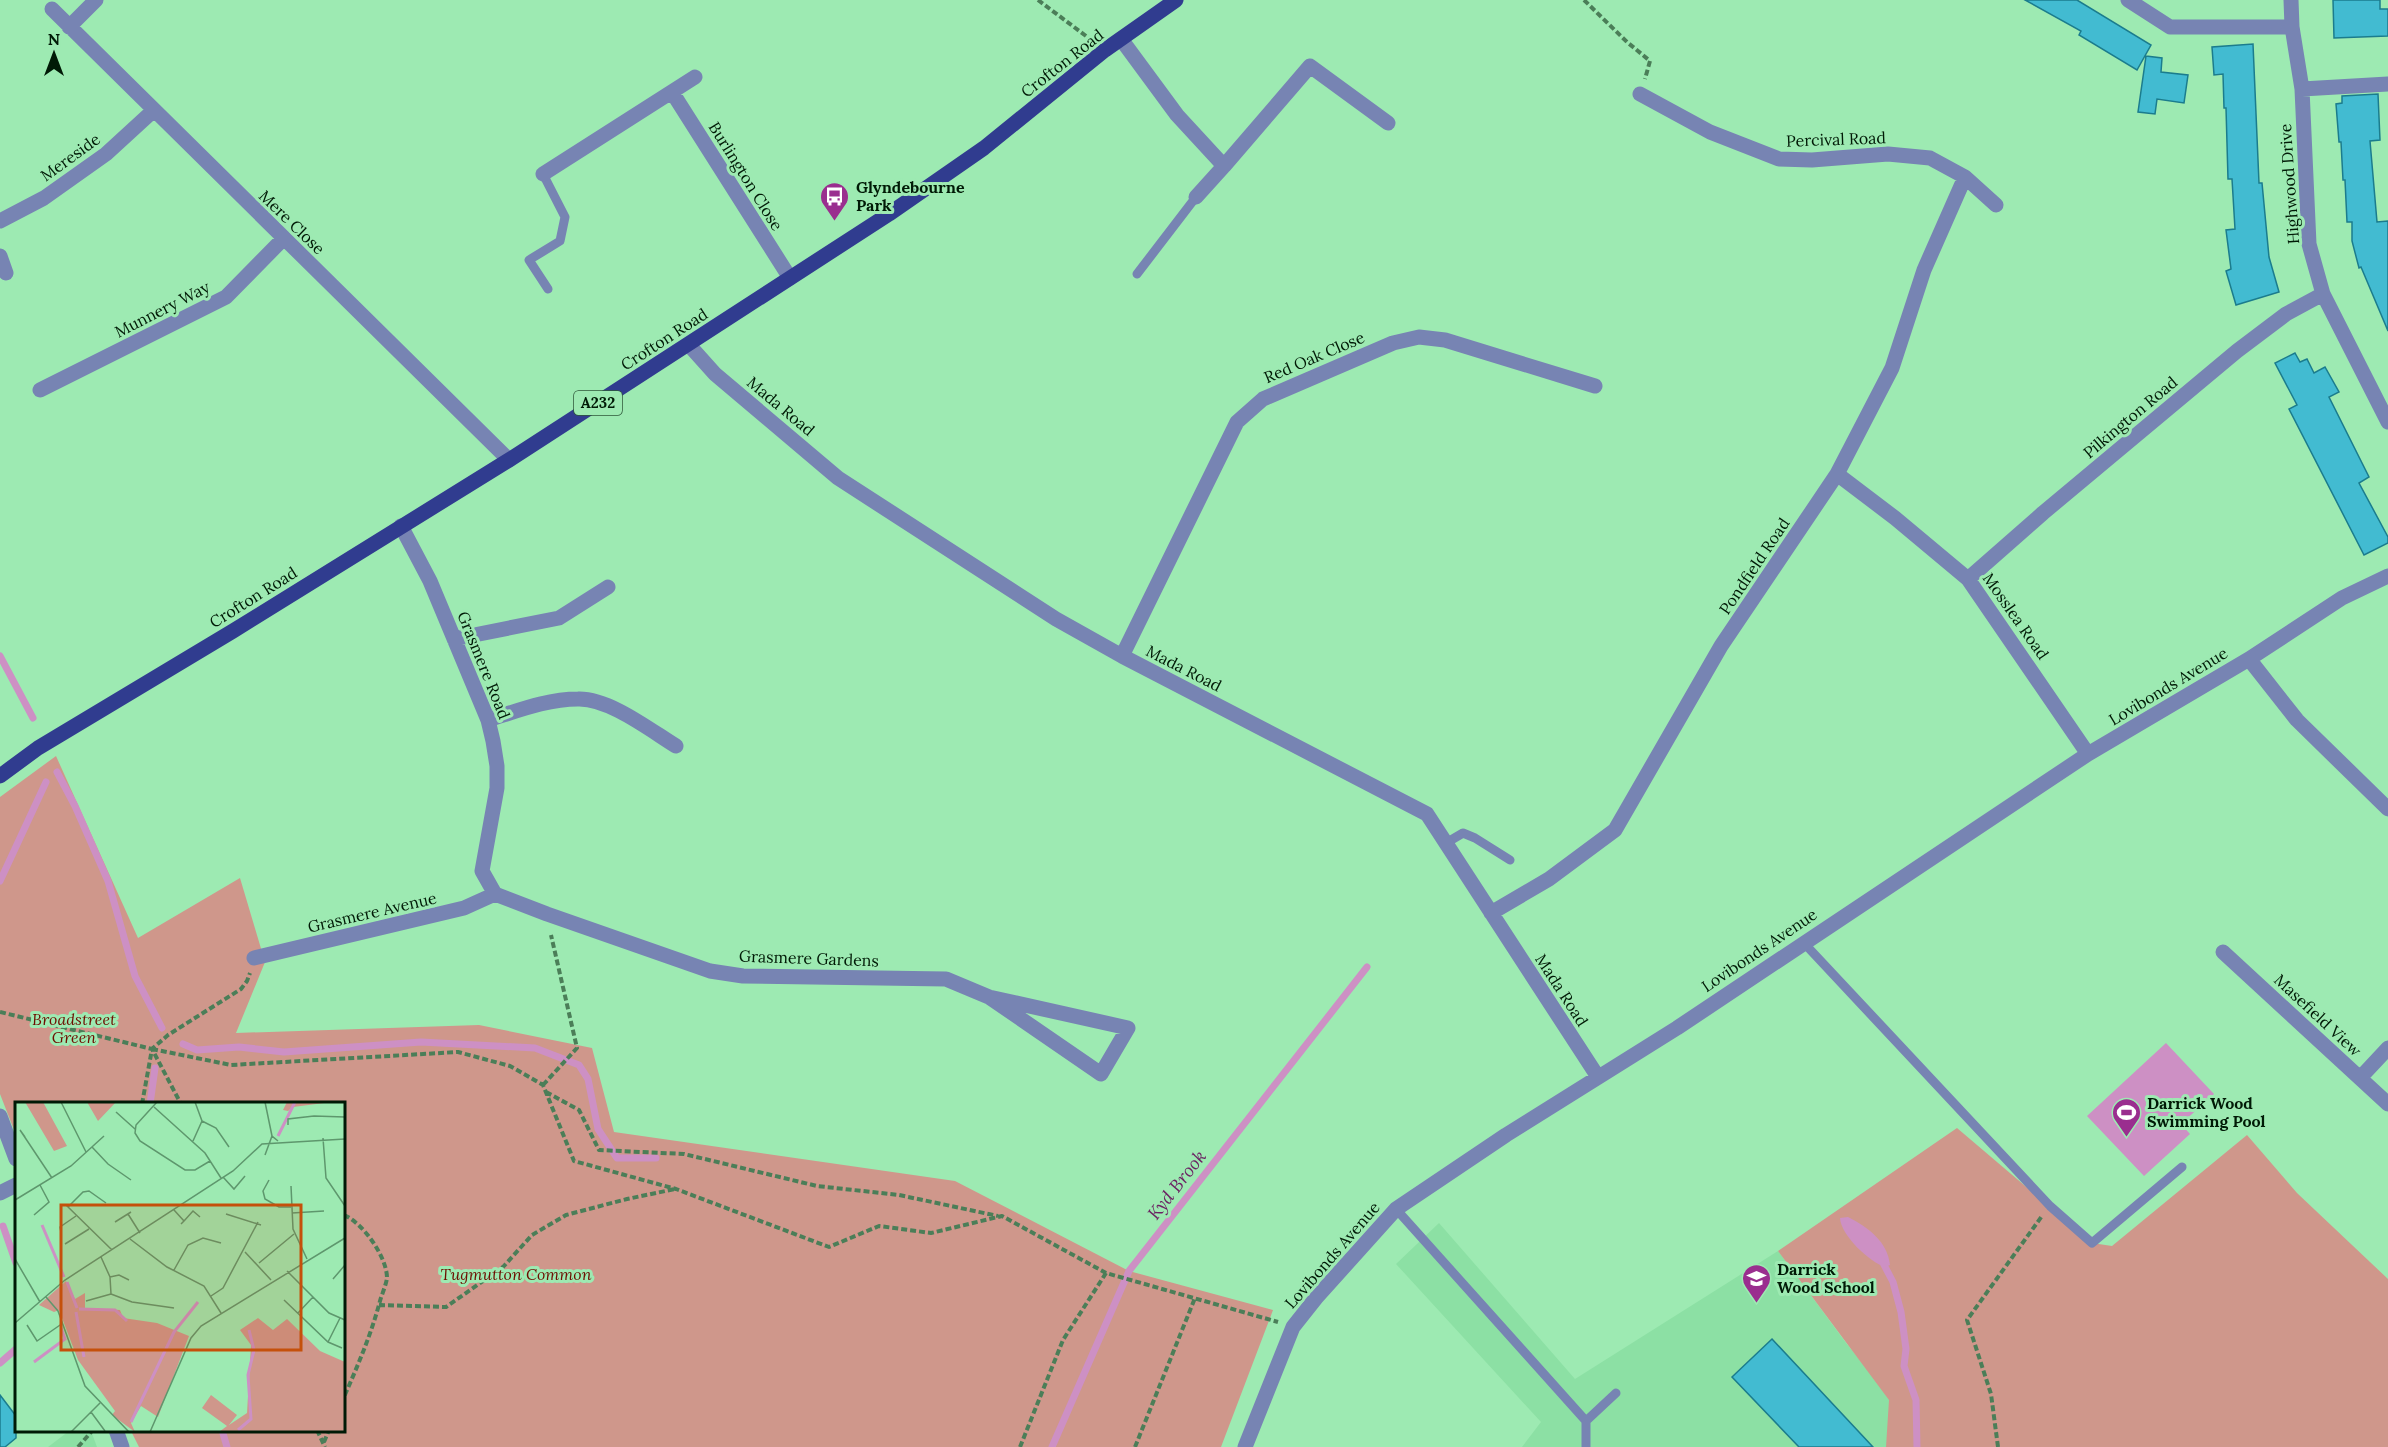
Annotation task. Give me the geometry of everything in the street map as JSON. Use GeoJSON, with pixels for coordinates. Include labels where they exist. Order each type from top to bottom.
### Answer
{"type":"FeatureCollection","features":[{"type":"Feature","properties":{"kind":"main road","name":"Crofton Road"},"geometry":{"type":"LineString","coordinates":[[0,776],[38,748],[233,631],[689,345],[984,148],[1105,50],[1176,0]]}},
{"type":"Feature","properties":{"kind":"street"},"geometry":{"type":"LineString","coordinates":[[69,27],[96,0]]}},
{"type":"Feature","properties":{"kind":"street"},"geometry":{"type":"LineString","coordinates":[[2128,0],[2170,27],[2292,27]]}},
{"type":"Feature","properties":{"kind":"street","name":"Highwood Drive"},"geometry":{"type":"LineString","coordinates":[[2291,0],[2292,27],[2302,89],[2309,244],[2323,294],[2388,422]]}},
{"type":"Feature","properties":{"kind":"street","name":"Mere Close"},"geometry":{"type":"LineString","coordinates":[[52,9],[509,459]]}},
{"type":"Feature","properties":{"kind":"street"},"geometry":{"type":"LineString","coordinates":[[1121,39],[1178,114],[1224,166]]}},
{"type":"Feature","properties":{"kind":"street"},"geometry":{"type":"LineString","coordinates":[[1196,197],[1310,66],[1388,123]]}},
{"type":"Feature","properties":{"kind":"street"},"geometry":{"type":"LineString","coordinates":[[543,174],[695,77]]}},
{"type":"Feature","properties":{"kind":"street"},"geometry":{"type":"LineString","coordinates":[[2302,89],[2388,84]]}},
{"type":"Feature","properties":{"kind":"street","name":"Burlington Close"},"geometry":{"type":"LineString","coordinates":[[672,92],[790,278]]}},
{"type":"Feature","properties":{"kind":"street","name":"Percival Road"},"geometry":{"type":"LineString","coordinates":[[1640,94],[1710,132],[1779,159],[1812,160],[1888,154],[1930,158],[1965,177],[1996,205]]}},
{"type":"Feature","properties":{"kind":"street","name":"Mereside"},"geometry":{"type":"LineString","coordinates":[[0,221],[44,198],[98,160],[154,111]]}},
{"type":"Feature","properties":{"kind":"street","name":"Pondfield Road"},"geometry":{"type":"LineString","coordinates":[[1491,913],[1549,879],[1615,830],[1721,646],[1836,474],[1892,368],[1924,270],[1965,177]]}},
{"type":"Feature","properties":{"kind":"street","name":"Munnery Way"},"geometry":{"type":"LineString","coordinates":[[40,390],[226,297],[284,239]]}},
{"type":"Feature","properties":{"kind":"street"},"geometry":{"type":"LineString","coordinates":[[0,256],[6,273]]}},
{"type":"Feature","properties":{"kind":"street","name":"Pilkington Road"},"geometry":{"type":"LineString","coordinates":[[1968,579],[2043,513],[2237,351],[2286,314],[2323,294]]}},
{"type":"Feature","properties":{"kind":"street","name":"Red Oak Close"},"geometry":{"type":"LineString","coordinates":[[1122,656],[1237,422],[1263,399],[1393,343],[1419,337],[1445,340],[1595,386]]}},
{"type":"Feature","properties":{"kind":"street","name":"Mada Road"},"geometry":{"type":"LineString","coordinates":[[689,345],[715,374],[838,478],[1056,619],[1122,656],[1427,814],[1598,1077]]}},
{"type":"Feature","properties":{"kind":"street","name":"Mosslea Road"},"geometry":{"type":"LineString","coordinates":[[1836,474],[1896,518],[1968,579],[2088,754]]}},
{"type":"Feature","properties":{"kind":"street","name":"Grasmere Road"},"geometry":{"type":"LineString","coordinates":[[401,526],[430,581],[488,720],[497,766],[497,788],[482,871],[495,894]]}},
{"type":"Feature","properties":{"kind":"street","name":"Lovibonds Avenue"},"geometry":{"type":"LineString","coordinates":[[1245,1447],[1293,1327],[1396,1209],[1677,1028],[2088,754],[2249,659],[2342,598],[2388,576]]}},
{"type":"Feature","properties":{"kind":"street"},"geometry":{"type":"LineString","coordinates":[[454,639],[559,618],[608,587]]}},
{"type":"Feature","properties":{"kind":"street"},"geometry":{"type":"LineString","coordinates":[[2249,659],[2297,720],[2388,809]]}},
{"type":"Feature","properties":{"kind":"street"},"geometry":{"type":"LineString","coordinates":[[488,720],[551,701],[580,698],[621,713],[676,746]]}},
{"type":"Feature","properties":{"kind":"street","name":"Grasmere Gardens"},"geometry":{"type":"LineString","coordinates":[[495,894],[710,971],[743,976],[945,979],[989,997],[1128,1028],[1101,1074],[989,997]]}},
{"type":"Feature","properties":{"kind":"street","name":"Grasmere Avenue"},"geometry":{"type":"LineString","coordinates":[[254,958],[464,908],[495,894]]}},
{"type":"Feature","properties":{"kind":"street","name":"Masefield View"},"geometry":{"type":"LineString","coordinates":[[2223,952],[2388,1104]]}},
{"type":"Feature","properties":{"kind":"street"},"geometry":{"type":"LineString","coordinates":[[2360,1078],[2388,1048]]}},
{"type":"Feature","properties":{"kind":"street"},"geometry":{"type":"LineString","coordinates":[[0,1116],[15,1156]]}},
{"type":"Feature","properties":{"kind":"street"},"geometry":{"type":"LineString","coordinates":[[0,1193],[15,1186]]}},
{"type":"Feature","properties":{"kind":"street"},"geometry":{"type":"LineString","coordinates":[[116,1432],[122,1447]]}},
{"type":"Feature","properties":{"kind":"lane"},"geometry":{"type":"LineString","coordinates":[[543,174],[565,217],[560,241],[529,260],[548,289]]}},
{"type":"Feature","properties":{"kind":"lane"},"geometry":{"type":"LineString","coordinates":[[1137,274],[1196,197]]}},
{"type":"Feature","properties":{"kind":"lane"},"geometry":{"type":"LineString","coordinates":[[1446,843],[1463,833],[1509,860]]}},
{"type":"Feature","properties":{"kind":"lane"},"geometry":{"type":"LineString","coordinates":[[1803,942],[2049,1206],[2092,1243],[2182,1167]]}},
{"type":"Feature","properties":{"kind":"lane"},"geometry":{"type":"LineString","coordinates":[[1396,1209],[1586,1421],[1586,1447]]}},
{"type":"Feature","properties":{"kind":"lane"},"geometry":{"type":"LineString","coordinates":[[1586,1421],[1616,1393]]}},
{"type":"Feature","properties":{"kind":"path"},"geometry":{"type":"LineString","coordinates":[[1038,0],[1105,50]]}},
{"type":"Feature","properties":{"kind":"path"},"geometry":{"type":"LineString","coordinates":[[1584,0],[1650,61],[1640,94]]}},
{"type":"Feature","properties":{"kind":"path"},"geometry":{"type":"LineString","coordinates":[[543,1085],[577,1048],[546,914]]}},
{"type":"Feature","properties":{"kind":"path"},"geometry":{"type":"LineString","coordinates":[[142,1102],[152,1049],[168,1035],[240,989],[247,981],[254,958]]}},
{"type":"Feature","properties":{"kind":"path"},"geometry":{"type":"LineString","coordinates":[[0,1012],[152,1049],[231,1065],[458,1052],[510,1066],[543,1085],[574,1161],[676,1189],[829,1247],[879,1226],[931,1233],[1002,1216]]}},
{"type":"Feature","properties":{"kind":"path"},"geometry":{"type":"LineString","coordinates":[[152,1049],[180,1102]]}},
{"type":"Feature","properties":{"kind":"path"},"geometry":{"type":"LineString","coordinates":[[546,1092],[579,1110],[599,1150],[684,1154],[817,1186],[899,1195],[1002,1216],[1106,1273],[1293,1327]]}},
{"type":"Feature","properties":{"kind":"path"},"geometry":{"type":"LineString","coordinates":[[379,1305],[446,1307],[503,1268],[532,1235],[566,1215],[676,1189]]}},
{"type":"Feature","properties":{"kind":"path"},"geometry":{"type":"LineString","coordinates":[[1998,1447],[1991,1394],[1967,1320],[2049,1206]]}},
{"type":"Feature","properties":{"kind":"path"},"geometry":{"type":"LineString","coordinates":[[345,1216],[363,1230],[373,1242],[387,1278],[369,1339],[345,1395]]}},
{"type":"Feature","properties":{"kind":"path"},"geometry":{"type":"LineString","coordinates":[[1020,1447],[1063,1340],[1106,1273]]}},
{"type":"Feature","properties":{"kind":"path"},"geometry":{"type":"LineString","coordinates":[[1135,1447],[1195,1298]]}},
{"type":"Feature","properties":{"kind":"path"},"geometry":{"type":"LineString","coordinates":[[78,1447],[91,1432]]}},
{"type":"Feature","properties":{"kind":"shaded area"},"geometry":{"type":"Polygon","coordinates":[[[2166,1043],[2214,1094],[2181,1124],[2190,1134],[2144,1176],[2087,1116],[2166,1043]]]}},
{"type":"Feature","properties":{"kind":"shaded area"},"geometry":{"type":"Polygon","coordinates":[[[1848,1217],[1863,1225],[1876,1236],[1885,1249],[1890,1265],[1885,1267],[1879,1264],[1857,1247],[1845,1233],[1840,1218],[1848,1217]]]}},
{"type":"Feature","properties":{"kind":"shaded area","name":"Darrick Wood School"},"geometry":{"type":"Polygon","coordinates":[[[1439,1223],[1575,1379],[1778,1251],[1846,1343],[1903,1414],[1895,1447],[1522,1447],[1541,1422],[1396,1264],[1439,1223]]]}},
{"type":"Feature","properties":{"kind":"shaded area"},"geometry":{"type":"Polygon","coordinates":[[[68,1432],[91,1432],[97,1447],[48,1447],[68,1432]]]}},
{"type":"Feature","properties":{"kind":"green space","name":"Tugmutton Common"},"geometry":{"type":"Polygon","coordinates":[[[56,756],[138,938],[240,878],[265,962],[236,1033],[479,1025],[592,1048],[614,1132],[955,1181],[1129,1271],[1273,1310],[1221,1447],[139,1447],[132,1432],[345,1432],[345,1102],[15,1102],[15,1132],[0,1094],[0,797],[56,756]]]}},
{"type":"Feature","properties":{"kind":"green space"},"geometry":{"type":"Polygon","coordinates":[[[1957,1128],[2092,1243],[2112,1246],[2247,1135],[2297,1193],[2388,1279],[2388,1447],[1886,1447],[1889,1400],[1778,1251],[1957,1128]]]}},
{"type":"Feature","properties":{"kind":"building"},"geometry":{"type":"Polygon","coordinates":[[[2025,0],[2077,0],[2151,45],[2137,70],[2079,35],[2081,31],[2025,0]]]}},
{"type":"Feature","properties":{"kind":"building"},"geometry":{"type":"Polygon","coordinates":[[[2333,0],[2380,0],[2380,9],[2388,9],[2388,36],[2334,38],[2333,0]]]}},
{"type":"Feature","properties":{"kind":"building"},"geometry":{"type":"Polygon","coordinates":[[[2253,44],[2259,183],[2262,183],[2269,257],[2279,292],[2236,305],[2226,271],[2231,269],[2226,230],[2235,229],[2232,179],[2228,179],[2223,74],[2214,75],[2212,47],[2253,44]]]}},
{"type":"Feature","properties":{"kind":"building"},"geometry":{"type":"Polygon","coordinates":[[[2146,56],[2162,58],[2161,72],[2188,75],[2184,103],[2157,99],[2155,114],[2138,112],[2146,56]]]}},
{"type":"Feature","properties":{"kind":"building"},"geometry":{"type":"Polygon","coordinates":[[[2378,94],[2380,140],[2370,141],[2377,222],[2388,221],[2388,331],[2361,267],[2359,268],[2352,241],[2352,222],[2347,222],[2345,180],[2343,180],[2336,104],[2342,103],[2342,96],[2378,94]]]}},
{"type":"Feature","properties":{"kind":"building"},"geometry":{"type":"Polygon","coordinates":[[[2295,353],[2300,362],[2307,359],[2314,373],[2325,367],[2339,392],[2329,397],[2369,477],[2359,483],[2388,537],[2388,543],[2364,555],[2289,409],[2297,405],[2275,363],[2295,353]]]}},
{"type":"Feature","properties":{"kind":"building","name":"Darrick Wood School"},"geometry":{"type":"Polygon","coordinates":[[[1772,1339],[1873,1447],[1799,1447],[1732,1377],[1772,1339]]]}},
{"type":"Feature","properties":{"kind":"building"},"geometry":{"type":"Polygon","coordinates":[[[0,1395],[15,1415],[16,1438],[5,1447],[0,1447],[0,1395]]]}},
{"type":"Feature","properties":{"kind":"waterway"},"geometry":{"type":"LineString","coordinates":[[0,656],[33,718]]}},
{"type":"Feature","properties":{"kind":"waterway"},"geometry":{"type":"LineString","coordinates":[[57,772],[75,806],[108,881],[135,976],[162,1028]]}},
{"type":"Feature","properties":{"kind":"waterway"},"geometry":{"type":"LineString","coordinates":[[0,881],[46,782]]}},
{"type":"Feature","properties":{"kind":"waterway","name":"Kyd Brook"},"geometry":{"type":"LineString","coordinates":[[1052,1447],[1129,1271],[1367,967]]}},
{"type":"Feature","properties":{"kind":"waterway"},"geometry":{"type":"LineString","coordinates":[[183,1044],[197,1050],[239,1047],[284,1052],[421,1042],[535,1048],[579,1065],[588,1079],[598,1129],[617,1158],[656,1158]]}},
{"type":"Feature","properties":{"kind":"waterway"},"geometry":{"type":"LineString","coordinates":[[150,1102],[155,1068]]}},
{"type":"Feature","properties":{"kind":"waterway"},"geometry":{"type":"LineString","coordinates":[[3,1226],[15,1260]]}},
{"type":"Feature","properties":{"kind":"waterway"},"geometry":{"type":"LineString","coordinates":[[1882,1261],[1893,1282],[1901,1312],[1906,1349],[1904,1366],[1916,1400],[1917,1447]]}},
{"type":"Feature","properties":{"kind":"waterway"},"geometry":{"type":"LineString","coordinates":[[0,1363],[15,1350]]}},
{"type":"Feature","properties":{"kind":"waterway"},"geometry":{"type":"LineString","coordinates":[[223,1432],[227,1447]]}},
{"type":"Feature","properties":{"kind":"place","name":"Glyndebourne Park"},"geometry":{"type":"Point","coordinates":[835,222]}},
{"type":"Feature","properties":{"kind":"place","name":"Darrick Wood Swimming Pool"},"geometry":{"type":"Point","coordinates":[2126,1138]}},
{"type":"Feature","properties":{"kind":"place","name":"Darrick Wood School"},"geometry":{"type":"Point","coordinates":[1756,1304]}},
{"type":"Feature","properties":{"kind":"park label","name":"Broadstreet Green"},"geometry":{"type":"Point","coordinates":[74,1028]}}]}
